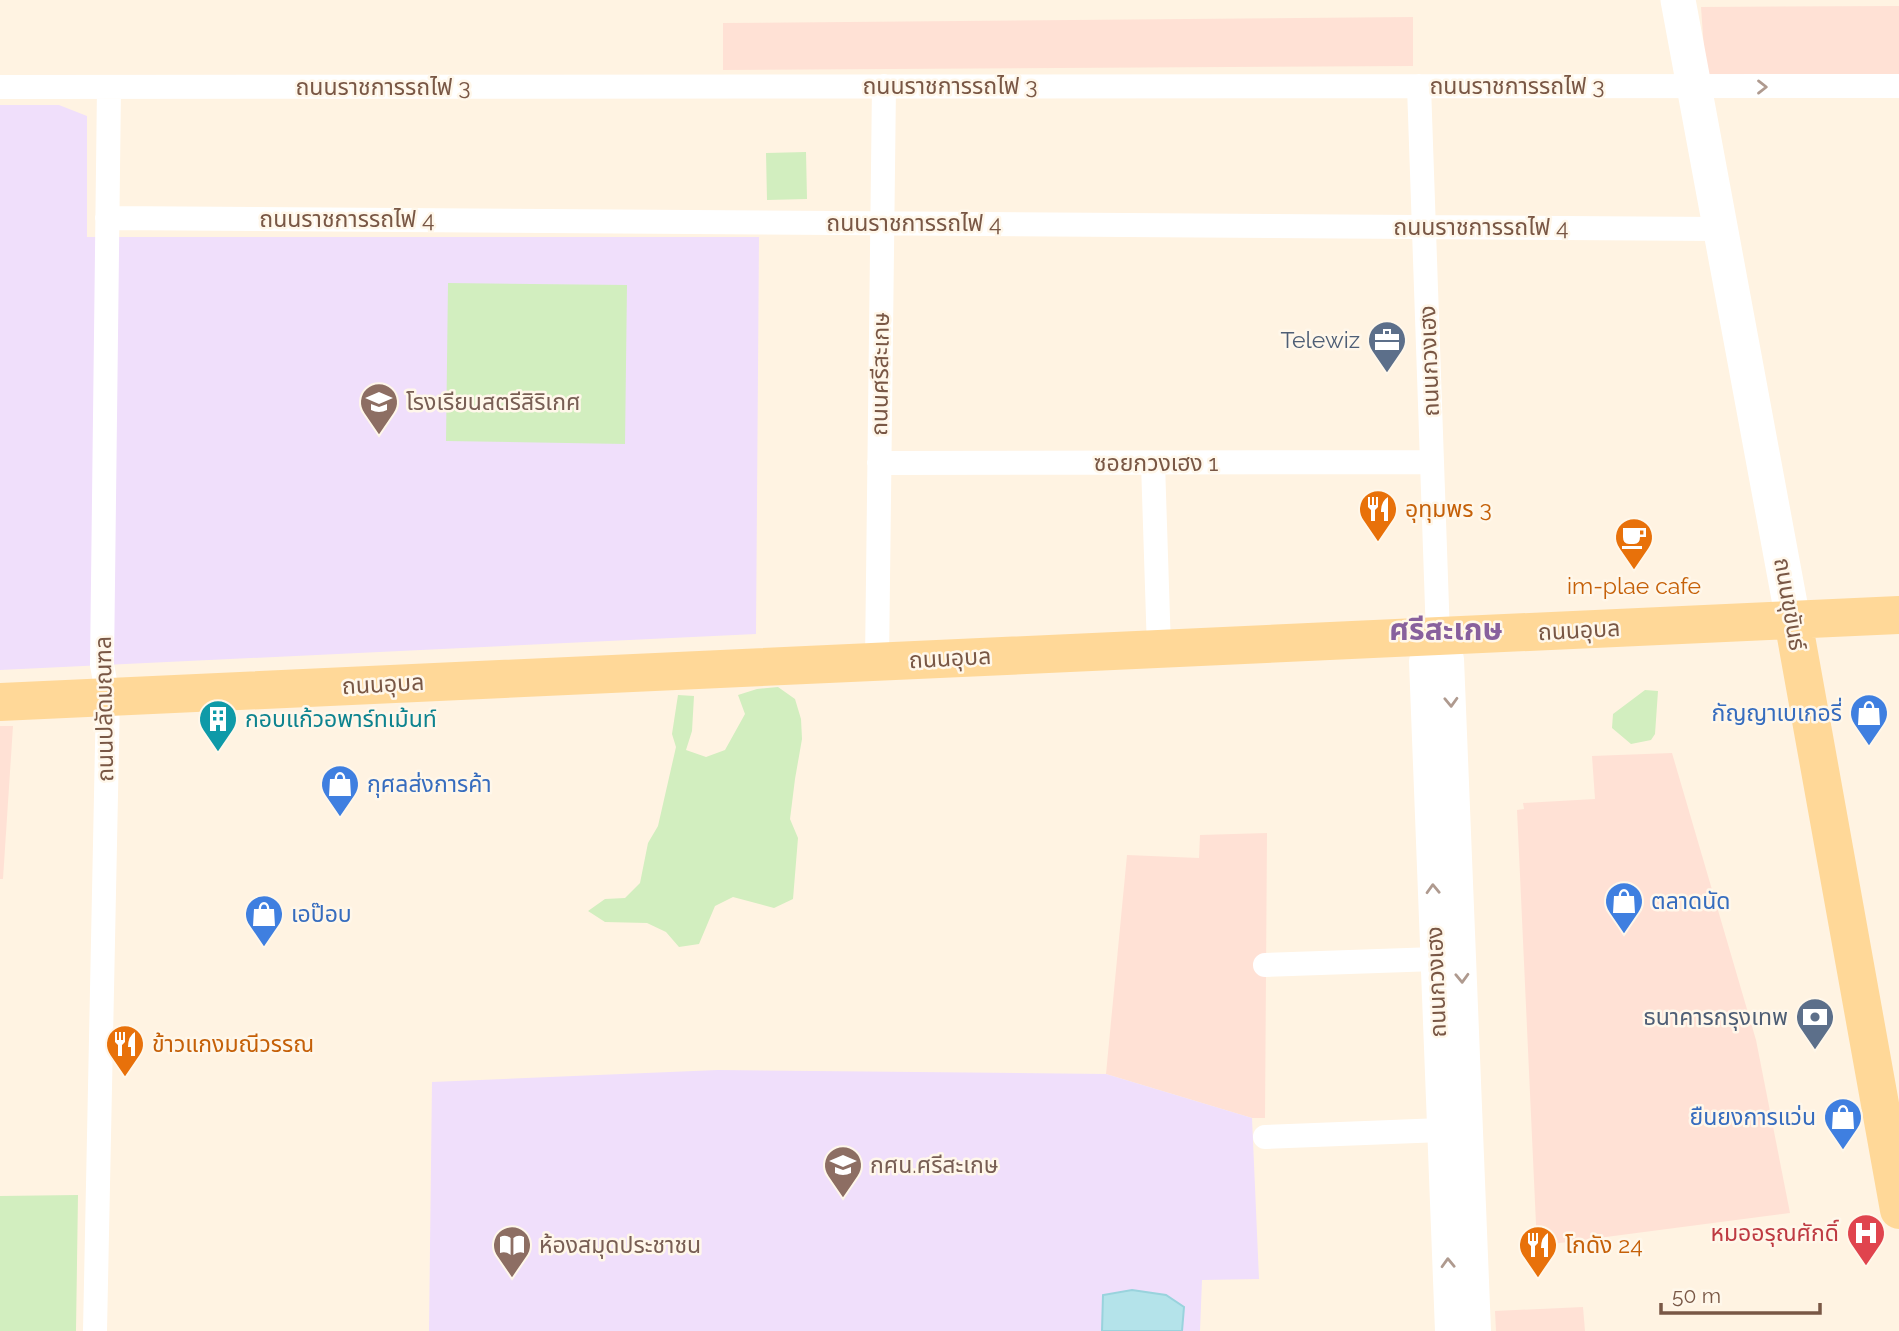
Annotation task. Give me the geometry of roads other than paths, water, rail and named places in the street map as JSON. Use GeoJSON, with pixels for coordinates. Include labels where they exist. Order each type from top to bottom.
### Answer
{"type":"FeatureCollection","features":[{"type":"Feature","properties":{"kind":"main road","name":"ถนนขุขันธ์"},"geometry":{"type":"LineString","coordinates":[[1678,0],[1899,1210]]}},
{"type":"Feature","properties":{"kind":"main road","name":"ถนนอุบล"},"geometry":{"type":"LineString","coordinates":[[0,702],[1899,615]]}},
{"type":"Feature","properties":{"kind":"street","name":"ถนนศรีสะเกษ"},"geometry":{"type":"LineString","coordinates":[[877,662],[884,86]]}},
{"type":"Feature","properties":{"kind":"street","name":"ถนนกวงเฮง"},"geometry":{"type":"LineString","coordinates":[[1419,86],[1438,636],[1449,659],[1476,1331]]}},
{"type":"Feature","properties":{"kind":"street","name":"ถนนราชการรถไฟ 3"},"geometry":{"type":"LineString","coordinates":[[0,87],[1899,86]]}},
{"type":"Feature","properties":{"kind":"street","name":"ถนนปลัดมณฑล"},"geometry":{"type":"LineString","coordinates":[[95,1331],[108,697],[102,665],[109,87]]}},
{"type":"Feature","properties":{"kind":"street","name":"ถนนราชการรถไฟ 4"},"geometry":{"type":"LineString","coordinates":[[107,218],[1720,229]]}},
{"type":"Feature","properties":{"kind":"street","name":"ซอยกวงเฮง 1"},"geometry":{"type":"LineString","coordinates":[[879,463],[1432,462]]}},
{"type":"Feature","properties":{"kind":"street"},"geometry":{"type":"LineString","coordinates":[[1153,463],[1159,649]]}},
{"type":"Feature","properties":{"kind":"street","name":"ถนนกวงเฮง"},"geometry":{"type":"LineString","coordinates":[[1438,636],[1424,662],[1450,1331]]}},
{"type":"Feature","properties":{"kind":"street"},"geometry":{"type":"LineString","coordinates":[[1265,965],[1436,959]]}},
{"type":"Feature","properties":{"kind":"street"},"geometry":{"type":"LineString","coordinates":[[1265,1137],[1442,1129]]}},
{"type":"Feature","properties":{"kind":"water"},"geometry":{"type":"Polygon","coordinates":[[[1132,1290],[1166,1295],[1184,1307],[1182,1331],[1102,1331],[1103,1295],[1132,1290]]]}},
{"type":"Feature","properties":{"kind":"place","name":"Telewiz"},"geometry":{"type":"Point","coordinates":[1387,374]}},
{"type":"Feature","properties":{"kind":"place","name":"โรงเรียนสตรีสิริเกศ"},"geometry":{"type":"Point","coordinates":[379,436]}},
{"type":"Feature","properties":{"kind":"place","name":"อุทุมพร 3"},"geometry":{"type":"Point","coordinates":[1378,543]}},
{"type":"Feature","properties":{"kind":"place","name":"im-plae cafe"},"geometry":{"type":"Point","coordinates":[1634,571]}},
{"type":"Feature","properties":{"kind":"place","name":"กัญญาเบเกอรี่"},"geometry":{"type":"Point","coordinates":[1869,747]}},
{"type":"Feature","properties":{"kind":"place","name":"กอบแก้วอพาร์ทเม้นท์"},"geometry":{"type":"Point","coordinates":[218,753]}},
{"type":"Feature","properties":{"kind":"place","name":"กุศลส่งการค้า"},"geometry":{"type":"Point","coordinates":[340,818]}},
{"type":"Feature","properties":{"kind":"place","name":"ตลาดนัด"},"geometry":{"type":"Point","coordinates":[1624,935]}},
{"type":"Feature","properties":{"kind":"place","name":"เอป๊อบ"},"geometry":{"type":"Point","coordinates":[264,948]}},
{"type":"Feature","properties":{"kind":"place","name":"ธนาคารกรุงเทพ"},"geometry":{"type":"Point","coordinates":[1815,1051]}},
{"type":"Feature","properties":{"kind":"place","name":"ข้าวแกงมณีวรรณ"},"geometry":{"type":"Point","coordinates":[125,1078]}},
{"type":"Feature","properties":{"kind":"place","name":"ยืนยงการแว่น"},"geometry":{"type":"Point","coordinates":[1843,1151]}},
{"type":"Feature","properties":{"kind":"place","name":"กศน.ศรีสะเกษ"},"geometry":{"type":"Point","coordinates":[843,1199]}},
{"type":"Feature","properties":{"kind":"place","name":"หมออรุณศักดิ์"},"geometry":{"type":"Point","coordinates":[1866,1267]}},
{"type":"Feature","properties":{"kind":"place","name":"ห้องสมุดประชาชน"},"geometry":{"type":"Point","coordinates":[512,1279]}},
{"type":"Feature","properties":{"kind":"place","name":"โกดัง 24"},"geometry":{"type":"Point","coordinates":[1538,1279]}},
{"type":"Feature","properties":{"kind":"district","name":"ศรีสะเกษ"},"geometry":{"type":"Point","coordinates":[1446,630]}}]}
